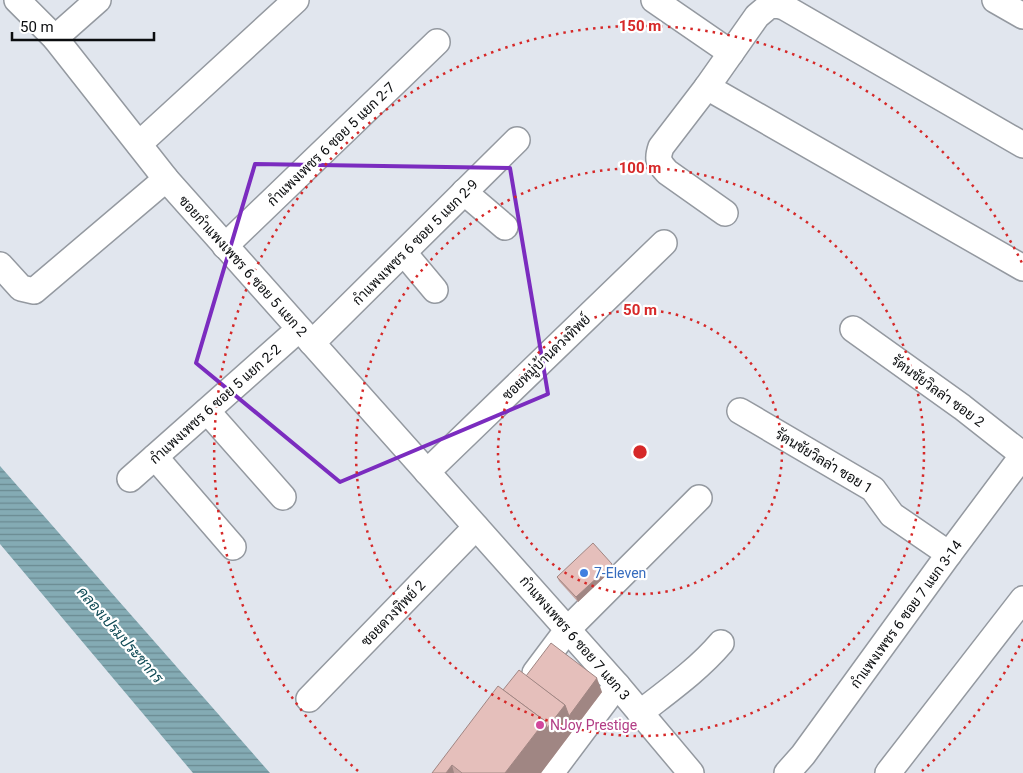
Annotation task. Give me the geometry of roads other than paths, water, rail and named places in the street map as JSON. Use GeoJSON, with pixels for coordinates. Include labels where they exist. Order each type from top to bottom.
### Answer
{"type":"FeatureCollection","features":[{"type":"Feature","properties":{"kind":"street","name":"ซอยกำแพงเพชร 6 ซอย 5 แยก 2"},"geometry":{"type":"LineString","coordinates":[[17,0],[55,38],[166,179],[476,527]]}},
{"type":"Feature","properties":{"kind":"street"},"geometry":{"type":"LineString","coordinates":[[55,38],[98,0]]}},
{"type":"Feature","properties":{"kind":"street"},"geometry":{"type":"LineString","coordinates":[[139,144],[296,0]]}},
{"type":"Feature","properties":{"kind":"street"},"geometry":{"type":"LineString","coordinates":[[654,0],[731,53]]}},
{"type":"Feature","properties":{"kind":"street"},"geometry":{"type":"LineString","coordinates":[[995,0],[1023,16]]}},
{"type":"Feature","properties":{"kind":"street"},"geometry":{"type":"LineString","coordinates":[[725,213],[667,172],[660,164],[658,156],[661,147],[707,87],[757,16],[769,6],[777,5],[792,12],[1023,145]]}},
{"type":"Feature","properties":{"kind":"street","name":"กำแพงเพชร 6 ซอย 5 แยก 2-7"},"geometry":{"type":"LineString","coordinates":[[225,246],[437,42]]}},
{"type":"Feature","properties":{"kind":"street"},"geometry":{"type":"LineString","coordinates":[[707,87],[1023,268]]}},
{"type":"Feature","properties":{"kind":"street","name":"กำแพงเพชร 6 ซอย 5 แยก 2-9"},"geometry":{"type":"LineString","coordinates":[[306,336],[404,253],[517,140]]}},
{"type":"Feature","properties":{"kind":"street"},"geometry":{"type":"LineString","coordinates":[[0,265],[21,288],[34,291],[166,179]]}},
{"type":"Feature","properties":{"kind":"street"},"geometry":{"type":"LineString","coordinates":[[464,192],[505,227]]}},
{"type":"Feature","properties":{"kind":"street","name":"ซอยหมู่บ้านดวงทิพย์"},"geometry":{"type":"LineString","coordinates":[[427,472],[664,242]]}},
{"type":"Feature","properties":{"kind":"street"},"geometry":{"type":"LineString","coordinates":[[404,253],[435,290]]}},
{"type":"Feature","properties":{"kind":"street","name":"รัตนชัยวิลล่า ซอย 2"},"geometry":{"type":"LineString","coordinates":[[853,329],[962,407],[1023,455]]}},
{"type":"Feature","properties":{"kind":"street","name":"กำแพงเพชร 6 ซอย 5 แยก 2-2"},"geometry":{"type":"LineString","coordinates":[[130,479],[207,411],[306,336]]}},
{"type":"Feature","properties":{"kind":"street"},"geometry":{"type":"LineString","coordinates":[[207,411],[283,497]]}},
{"type":"Feature","properties":{"kind":"street","name":"รัตนชัยวิลล่า ซอย 1"},"geometry":{"type":"LineString","coordinates":[[740,411],[873,489],[892,515],[949,554]]}},
{"type":"Feature","properties":{"kind":"street","name":"กำแพงเพชร 6 ซอย 7 แยก 3-14"},"geometry":{"type":"LineString","coordinates":[[788,773],[1023,455]]}},
{"type":"Feature","properties":{"kind":"street"},"geometry":{"type":"LineString","coordinates":[[156,456],[233,547]]}},
{"type":"Feature","properties":{"kind":"street"},"geometry":{"type":"LineString","coordinates":[[520,693],[568,629],[699,498]]}},
{"type":"Feature","properties":{"kind":"street","name":"กำแพงเพชร 6 ซอย 7 แยก 3"},"geometry":{"type":"LineString","coordinates":[[476,527],[617,685],[691,773]]}},
{"type":"Feature","properties":{"kind":"street","name":"ซอยดวงทิพย์ 2"},"geometry":{"type":"LineString","coordinates":[[309,699],[476,527]]}},
{"type":"Feature","properties":{"kind":"street"},"geometry":{"type":"LineString","coordinates":[[888,773],[1023,599]]}},
{"type":"Feature","properties":{"kind":"street"},"geometry":{"type":"LineString","coordinates":[[640,713],[687,676],[721,643]]}},
{"type":"Feature","properties":{"kind":"street"},"geometry":{"type":"LineString","coordinates":[[551,773],[617,685]]}},
{"type":"Feature","properties":{"kind":"water","name":"คลองเปรมประชากร"},"geometry":{"type":"Polygon","coordinates":[[[0,466],[270,773],[193,773],[0,544],[0,466]]]}},
{"type":"Feature","properties":{"kind":"place","name":"7-Eleven"},"geometry":{"type":"Point","coordinates":[584,573]}},
{"type":"Feature","properties":{"kind":"place","name":"NJoy Prestige"},"geometry":{"type":"Point","coordinates":[540,725]}}]}
